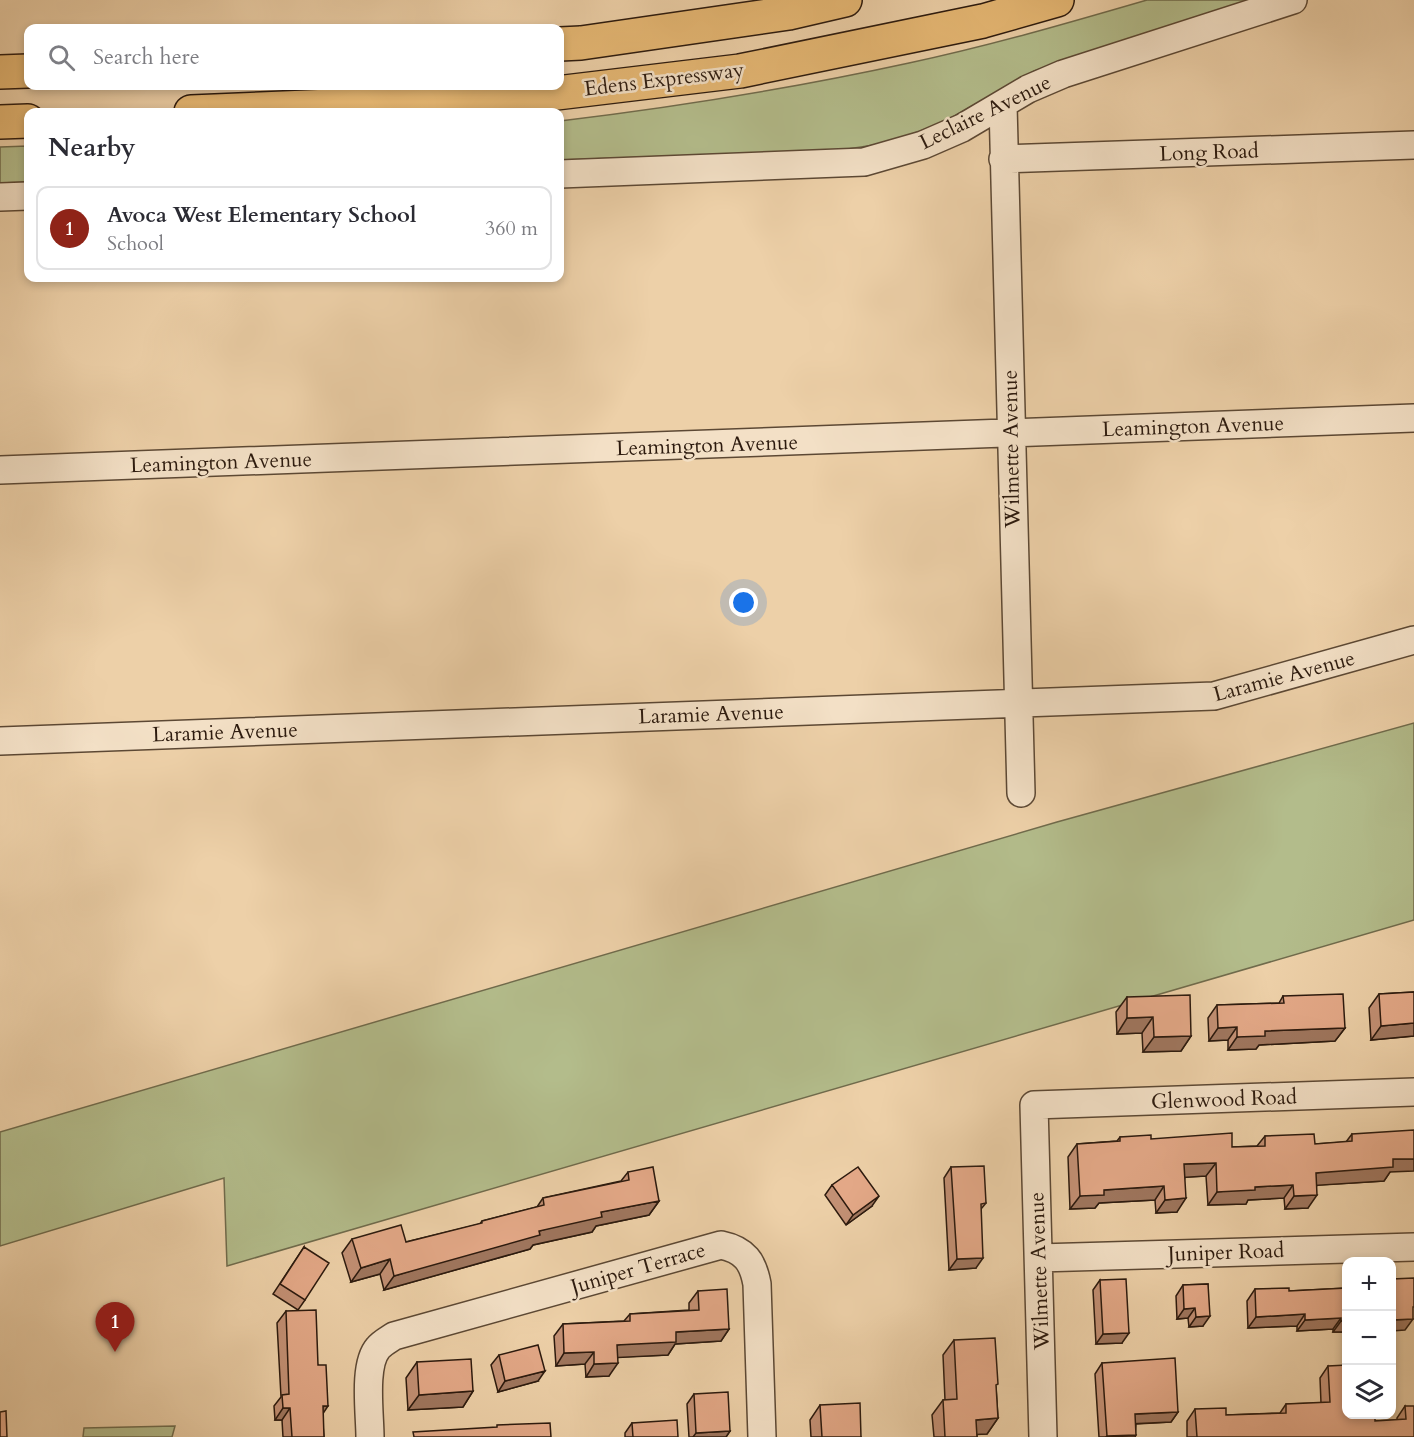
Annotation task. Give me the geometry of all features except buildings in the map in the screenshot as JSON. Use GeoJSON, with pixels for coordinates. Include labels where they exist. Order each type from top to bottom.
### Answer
{"type":"FeatureCollection","features":[{"type":"Feature","properties":{"kind":"highway"},"geometry":{"type":"LineString","coordinates":[[564,44],[789,13],[844,0]]}},
{"type":"Feature","properties":{"kind":"highway","name":"Edens Expressway"},"geometry":{"type":"LineString","coordinates":[[284,108],[515,98],[740,71],[983,21],[1057,0]]}},
{"type":"Feature","properties":{"kind":"highway"},"geometry":{"type":"LineString","coordinates":[[0,72],[24,71]]}},
{"type":"Feature","properties":{"kind":"highway"},"geometry":{"type":"LineString","coordinates":[[0,122],[24,121]]}},
{"type":"Feature","properties":{"kind":"street","name":"Leclaire Avenue"},"geometry":{"type":"LineString","coordinates":[[564,174],[864,162],[923,145],[962,128],[1028,89],[1064,74],[1293,0]]}},
{"type":"Feature","properties":{"kind":"street","name":"Wilmette Avenue"},"geometry":{"type":"LineString","coordinates":[[1003,105],[1021,794]]}},
{"type":"Feature","properties":{"kind":"street","name":"Long Road"},"geometry":{"type":"LineString","coordinates":[[1004,159],[1414,145]]}},
{"type":"Feature","properties":{"kind":"street"},"geometry":{"type":"LineString","coordinates":[[0,197],[24,196]]}},
{"type":"Feature","properties":{"kind":"street","name":"Leamington Avenue"},"geometry":{"type":"LineString","coordinates":[[0,470],[1414,418]]}},
{"type":"Feature","properties":{"kind":"street","name":"Laramie Avenue"},"geometry":{"type":"LineString","coordinates":[[0,741],[1214,696],[1414,640]]}},
{"type":"Feature","properties":{"kind":"street","name":"Glenwood Road"},"geometry":{"type":"LineString","coordinates":[[1034,1105],[1414,1092]]}},
{"type":"Feature","properties":{"kind":"street","name":"Wilmette Avenue"},"geometry":{"type":"LineString","coordinates":[[1034,1105],[1043,1437]]}},
{"type":"Feature","properties":{"kind":"street","name":"Juniper Terrace"},"geometry":{"type":"LineString","coordinates":[[370,1437],[369,1371],[371,1359],[377,1348],[394,1336],[721,1245],[733,1247],[750,1260],[757,1284],[762,1437]]}},
{"type":"Feature","properties":{"kind":"street","name":"Juniper Road"},"geometry":{"type":"LineString","coordinates":[[1038,1258],[1414,1247]]}},
{"type":"Feature","properties":{"kind":"green space"},"geometry":{"type":"Polygon","coordinates":[[[1147,0],[1258,0],[1034,71],[944,122],[874,145],[841,150],[564,160],[564,120],[648,110],[822,81],[939,56],[1058,26],[1147,0]]]}},
{"type":"Feature","properties":{"kind":"green space"},"geometry":{"type":"Polygon","coordinates":[[[24,146],[24,182],[0,183],[0,147],[24,146]]]}},
{"type":"Feature","properties":{"kind":"green space"},"geometry":{"type":"Polygon","coordinates":[[[1414,723],[1414,920],[227,1266],[224,1178],[0,1246],[0,1132],[1057,822],[1414,723]]]}},
{"type":"Feature","properties":{"kind":"green space"},"geometry":{"type":"Polygon","coordinates":[[[175,1426],[172,1437],[83,1437],[84,1428],[175,1426]]]}},
{"type":"Feature","properties":{"kind":"place","name":"Avoca West Elementary School"},"geometry":{"type":"Point","coordinates":[115,1352]}}]}
